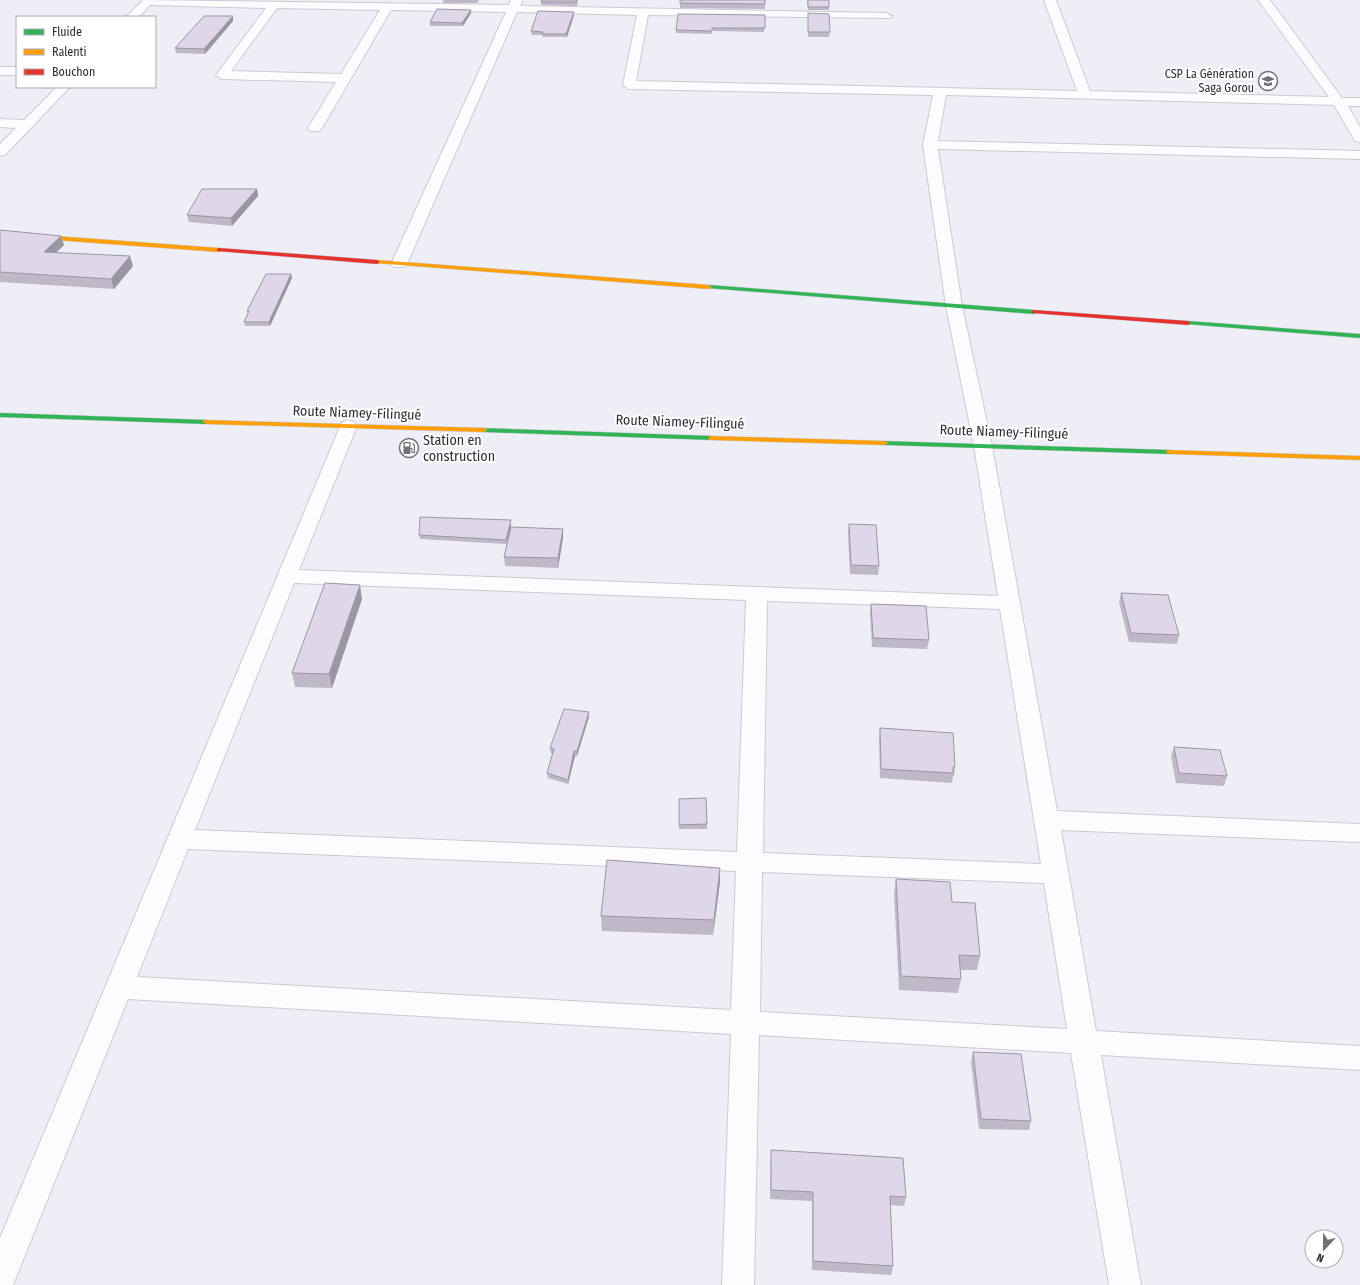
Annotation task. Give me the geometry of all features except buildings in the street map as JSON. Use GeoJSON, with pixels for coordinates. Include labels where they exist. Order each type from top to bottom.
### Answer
{"type":"FeatureCollection","features":[{"type":"Feature","properties":{"kind":"street"},"geometry":{"type":"LineString","coordinates":[[1050,0],[1085,95]]}},
{"type":"Feature","properties":{"kind":"street"},"geometry":{"type":"LineString","coordinates":[[1264,0],[1339,102],[1360,138]]}},
{"type":"Feature","properties":{"kind":"street"},"geometry":{"type":"LineString","coordinates":[[133,16],[148,1],[388,6],[515,4],[643,11],[886,16]]}},
{"type":"Feature","properties":{"kind":"street"},"geometry":{"type":"LineString","coordinates":[[274,4],[222,75],[345,78]]}},
{"type":"Feature","properties":{"kind":"street"},"geometry":{"type":"LineString","coordinates":[[399,264],[515,4]]}},
{"type":"Feature","properties":{"kind":"street"},"geometry":{"type":"LineString","coordinates":[[315,128],[388,6]]}},
{"type":"Feature","properties":{"kind":"street"},"geometry":{"type":"LineString","coordinates":[[643,11],[629,85],[940,91],[1360,102]]}},
{"type":"Feature","properties":{"kind":"street"},"geometry":{"type":"LineString","coordinates":[[0,71],[16,71]]}},
{"type":"Feature","properties":{"kind":"street"},"geometry":{"type":"LineString","coordinates":[[0,152],[63,88]]}},
{"type":"Feature","properties":{"kind":"street"},"geometry":{"type":"LineString","coordinates":[[940,91],[930,145],[954,306],[983,446],[1125,1285]]}},
{"type":"Feature","properties":{"kind":"street"},"geometry":{"type":"LineString","coordinates":[[0,123],[28,124]]}},
{"type":"Feature","properties":{"kind":"street"},"geometry":{"type":"LineString","coordinates":[[930,145],[1360,155]]}},
{"type":"Feature","properties":{"kind":"street"},"geometry":{"type":"LineString","coordinates":[[0,234],[1360,336]]}},
{"type":"Feature","properties":{"kind":"street","name":"Route Niamey-Filingué"},"geometry":{"type":"LineString","coordinates":[[0,415],[1360,458]]}},
{"type":"Feature","properties":{"kind":"street"},"geometry":{"type":"LineString","coordinates":[[0,1277],[348,426]]}},
{"type":"Feature","properties":{"kind":"street"},"geometry":{"type":"LineString","coordinates":[[287,576],[1009,603]]}},
{"type":"Feature","properties":{"kind":"street"},"geometry":{"type":"LineString","coordinates":[[738,1285],[757,593]]}},
{"type":"Feature","properties":{"kind":"street"},"geometry":{"type":"LineString","coordinates":[[1046,820],[1360,833]]}},
{"type":"Feature","properties":{"kind":"street"},"geometry":{"type":"LineString","coordinates":[[180,838],[1056,874]]}},
{"type":"Feature","properties":{"kind":"street"},"geometry":{"type":"LineString","coordinates":[[119,987],[1360,1058]]}},
{"type":"Feature","properties":{"kind":"traffic: fast"},"geometry":{"type":"LineString","coordinates":[[709,287],[1034,312]]}},
{"type":"Feature","properties":{"kind":"traffic: fast"},"geometry":{"type":"LineString","coordinates":[[1188,323],[1360,336]]}},
{"type":"Feature","properties":{"kind":"traffic: fast"},"geometry":{"type":"LineString","coordinates":[[0,415],[207,422]]}},
{"type":"Feature","properties":{"kind":"traffic: fast"},"geometry":{"type":"LineString","coordinates":[[484,430],[712,438]]}},
{"type":"Feature","properties":{"kind":"traffic: fast"},"geometry":{"type":"LineString","coordinates":[[885,443],[1170,452]]}},
{"type":"Feature","properties":{"kind":"traffic: slow"},"geometry":{"type":"LineString","coordinates":[[0,234],[219,250]]}},
{"type":"Feature","properties":{"kind":"traffic: slow"},"geometry":{"type":"LineString","coordinates":[[377,262],[709,287]]}},
{"type":"Feature","properties":{"kind":"traffic: slow"},"geometry":{"type":"LineString","coordinates":[[207,422],[484,430]]}},
{"type":"Feature","properties":{"kind":"traffic: slow"},"geometry":{"type":"LineString","coordinates":[[712,438],[885,443]]}},
{"type":"Feature","properties":{"kind":"traffic: slow"},"geometry":{"type":"LineString","coordinates":[[1170,452],[1360,458]]}},
{"type":"Feature","properties":{"kind":"traffic: jam"},"geometry":{"type":"LineString","coordinates":[[219,250],[377,262]]}},
{"type":"Feature","properties":{"kind":"traffic: jam"},"geometry":{"type":"LineString","coordinates":[[1034,312],[1188,323]]}},
{"type":"Feature","properties":{"kind":"place","name":"CSP La Génération Saga Gorou"},"geometry":{"type":"Point","coordinates":[1268,81]}},
{"type":"Feature","properties":{"kind":"place","name":"Station en construction"},"geometry":{"type":"Point","coordinates":[409,448]}}]}
